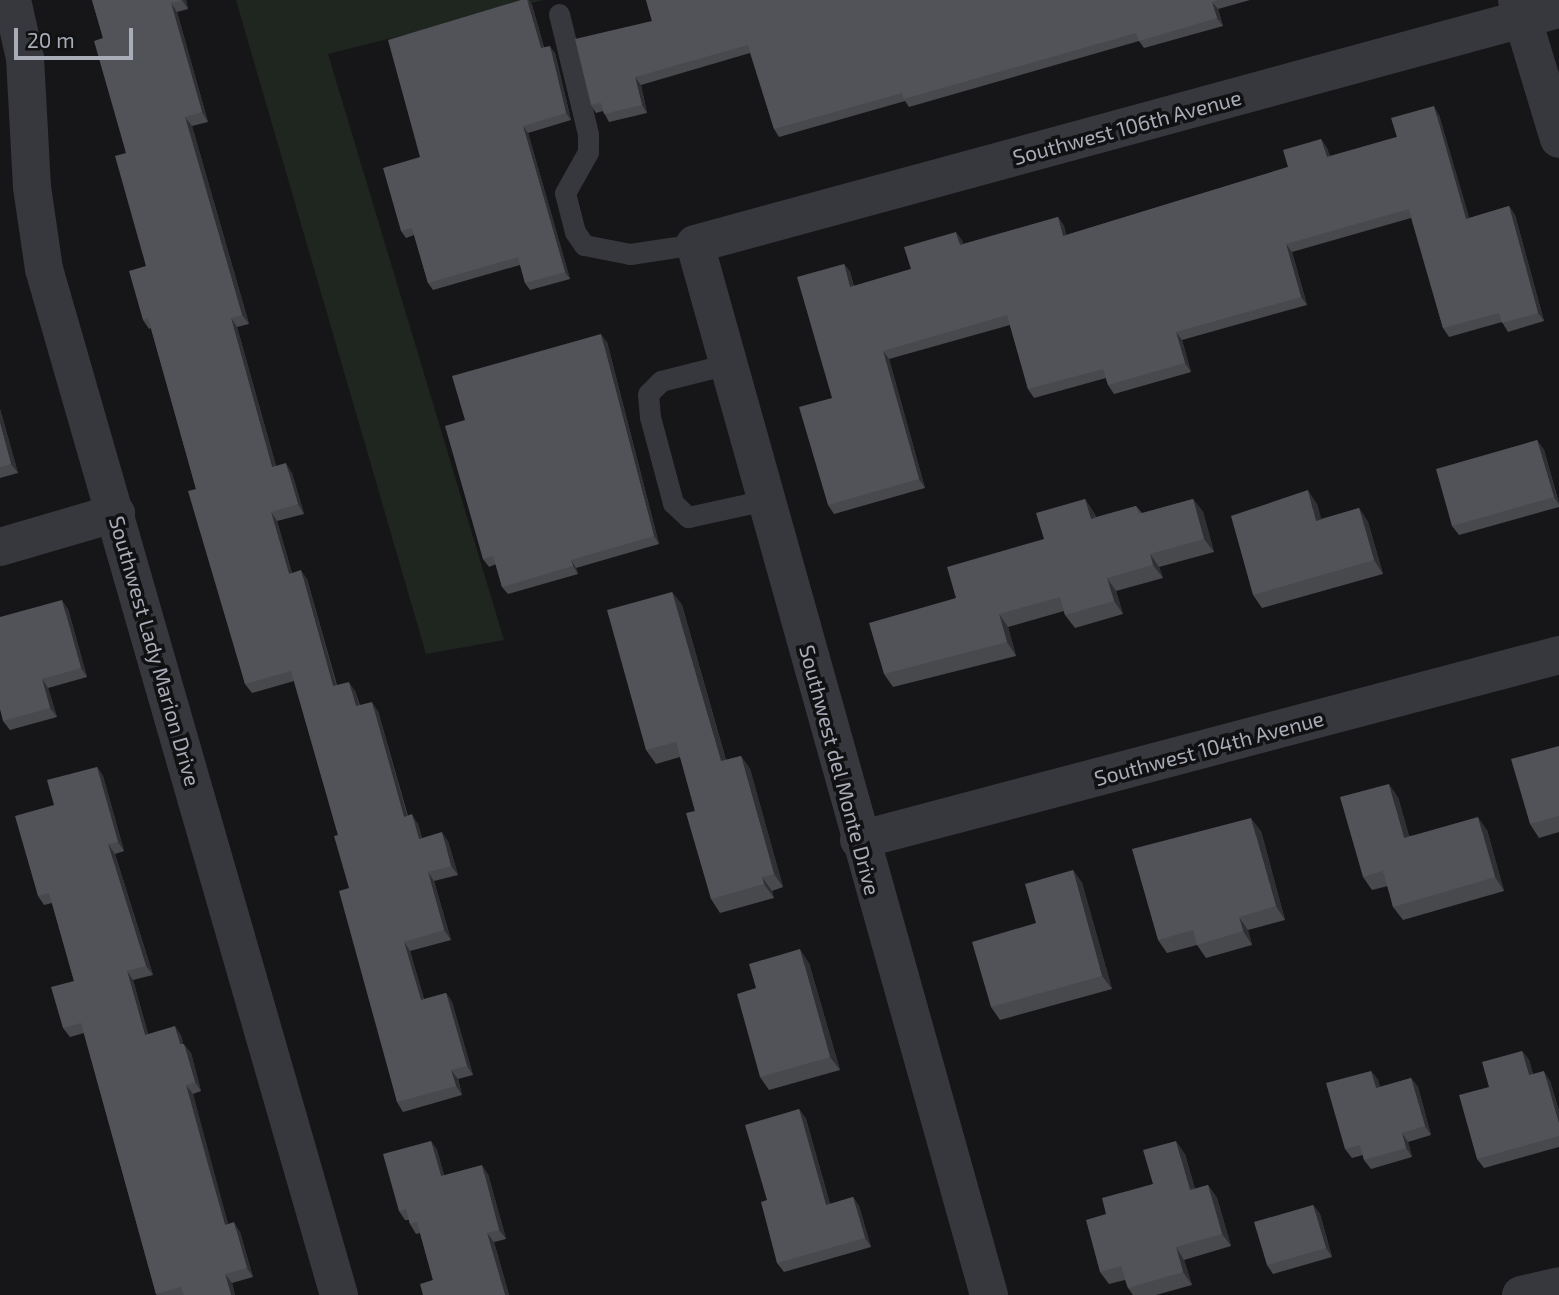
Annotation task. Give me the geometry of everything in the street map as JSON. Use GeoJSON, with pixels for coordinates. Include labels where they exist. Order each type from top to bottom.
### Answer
{"type":"FeatureCollection","features":[{"type":"Feature","properties":{"kind":"street","name":"Southwest Lady Marion Drive"},"geometry":{"type":"LineString","coordinates":[[12,0],[25,58],[32,187],[44,268],[339,1295]]}},
{"type":"Feature","properties":{"kind":"street"},"geometry":{"type":"LineString","coordinates":[[1520,9],[1559,139]]}},
{"type":"Feature","properties":{"kind":"street","name":"Southwest 106th Avenue"},"geometry":{"type":"LineString","coordinates":[[695,244],[1520,9],[1559,9]]}},
{"type":"Feature","properties":{"kind":"street","name":"Southwest del Monte Drive"},"geometry":{"type":"LineString","coordinates":[[695,244],[859,840],[989,1295]]}},
{"type":"Feature","properties":{"kind":"street"},"geometry":{"type":"LineString","coordinates":[[0,547],[116,513]]}},
{"type":"Feature","properties":{"kind":"street","name":"Southwest 104th Avenue"},"geometry":{"type":"LineString","coordinates":[[859,840],[1559,655]]}},
{"type":"Feature","properties":{"kind":"street"},"geometry":{"type":"LineString","coordinates":[[1521,1295],[1559,1286]]}},
{"type":"Feature","properties":{"kind":"lane"},"geometry":{"type":"LineString","coordinates":[[559,14],[588,134],[587,152],[565,192],[575,232],[584,245],[630,254],[695,244]]}},
{"type":"Feature","properties":{"kind":"lane"},"geometry":{"type":"LineString","coordinates":[[728,364],[661,381],[648,394],[650,417],[673,503],[688,517],[765,500]]}},
{"type":"Feature","properties":{"kind":"shaded area"},"geometry":{"type":"Polygon","coordinates":[[[236,0],[544,0],[328,54],[504,640],[426,654],[236,0]]]}},
{"type":"Feature","properties":{"kind":"building"},"geometry":{"type":"Polygon","coordinates":[[[92,0],[182,0],[171,3],[202,112],[185,117],[242,315],[231,318],[272,467],[286,463],[298,504],[271,512],[289,574],[301,570],[333,686],[349,682],[356,706],[372,702],[404,817],[412,814],[419,839],[442,832],[451,866],[428,872],[444,930],[404,942],[421,1000],[446,993],[467,1066],[451,1070],[456,1086],[397,1102],[339,891],[349,888],[334,836],[338,835],[291,671],[245,684],[188,491],[196,489],[148,318],[143,320],[129,271],[146,266],[115,156],[126,153],[94,41],[103,38],[92,0]]]}},
{"type":"Feature","properties":{"kind":"building"},"geometry":{"type":"Polygon","coordinates":[[[527,0],[541,48],[550,46],[566,113],[523,126],[565,272],[525,283],[518,257],[428,283],[412,228],[401,231],[383,168],[420,157],[388,40],[527,0]]]}},
{"type":"Feature","properties":{"kind":"building"},"geometry":{"type":"Polygon","coordinates":[[[646,0],[1218,0],[1212,2],[1217,18],[1139,41],[1136,33],[904,99],[902,93],[774,129],[748,45],[635,77],[642,105],[604,114],[601,103],[591,105],[575,39],[652,21],[646,0]]]}},
{"type":"Feature","properties":{"kind":"building"},"geometry":{"type":"Polygon","coordinates":[[[1434,106],[1466,219],[1509,206],[1538,313],[1502,323],[1499,313],[1443,328],[1409,209],[1286,244],[1301,297],[1176,332],[1185,363],[1108,385],[1103,369],[1028,389],[1007,315],[883,351],[919,479],[828,505],[799,407],[832,398],[797,277],[844,264],[850,287],[911,269],[904,247],[956,232],[960,245],[1058,217],[1063,236],[1288,167],[1283,150],[1321,139],[1327,157],[1397,137],[1391,118],[1434,106]]]}},
{"type":"Feature","properties":{"kind":"building"},"geometry":{"type":"Polygon","coordinates":[[[601,334],[654,536],[571,560],[573,566],[502,587],[493,556],[483,559],[445,426],[465,420],[452,376],[601,334]]]}},
{"type":"Feature","properties":{"kind":"building"},"geometry":{"type":"Polygon","coordinates":[[[0,423],[11,464],[0,467],[0,423]]]}},
{"type":"Feature","properties":{"kind":"building"},"geometry":{"type":"Polygon","coordinates":[[[1537,440],[1554,497],[1452,526],[1436,469],[1537,440]]]}},
{"type":"Feature","properties":{"kind":"building"},"geometry":{"type":"Polygon","coordinates":[[[1308,490],[1316,521],[1359,508],[1374,560],[1253,595],[1231,516],[1308,490]]]}},
{"type":"Feature","properties":{"kind":"building"},"geometry":{"type":"Polygon","coordinates":[[[1085,499],[1091,519],[1136,506],[1139,514],[1193,499],[1204,539],[1150,554],[1153,565],[1107,578],[1114,601],[1065,615],[1060,597],[999,614],[1007,642],[884,674],[869,623],[956,598],[947,567],[1044,539],[1036,513],[1085,499]]]}},
{"type":"Feature","properties":{"kind":"building"},"geometry":{"type":"Polygon","coordinates":[[[672,592],[721,761],[741,756],[774,874],[762,877],[764,884],[711,899],[686,813],[695,811],[676,742],[646,750],[607,610],[672,592]]]}},
{"type":"Feature","properties":{"kind":"building"},"geometry":{"type":"Polygon","coordinates":[[[62,600],[81,668],[42,679],[50,708],[3,721],[0,709],[0,617],[62,600]]]}},
{"type":"Feature","properties":{"kind":"building"},"geometry":{"type":"Polygon","coordinates":[[[1559,746],[1559,816],[1530,824],[1511,759],[1559,746]]]}},
{"type":"Feature","properties":{"kind":"building"},"geometry":{"type":"Polygon","coordinates":[[[97,767],[118,842],[108,844],[146,966],[127,971],[145,1035],[175,1026],[180,1044],[184,1044],[195,1082],[186,1085],[207,1162],[225,1225],[234,1222],[247,1268],[225,1274],[231,1295],[184,1295],[181,1287],[156,1294],[81,1023],[63,1028],[51,987],[74,981],[49,893],[38,896],[15,816],[54,805],[47,780],[97,767]]]}},
{"type":"Feature","properties":{"kind":"building"},"geometry":{"type":"Polygon","coordinates":[[[1389,784],[1404,838],[1478,817],[1495,877],[1393,907],[1383,871],[1363,877],[1340,797],[1389,784]]]}},
{"type":"Feature","properties":{"kind":"building"},"geometry":{"type":"Polygon","coordinates":[[[1251,818],[1276,906],[1239,917],[1243,931],[1197,945],[1193,930],[1158,940],[1132,849],[1251,818]]]}},
{"type":"Feature","properties":{"kind":"building"},"geometry":{"type":"Polygon","coordinates":[[[1073,870],[1102,976],[991,1007],[972,942],[1036,923],[1025,884],[1073,870]]]}},
{"type":"Feature","properties":{"kind":"building"},"geometry":{"type":"Polygon","coordinates":[[[800,949],[830,1057],[760,1077],[737,994],[756,988],[749,964],[800,949]]]}},
{"type":"Feature","properties":{"kind":"building"},"geometry":{"type":"Polygon","coordinates":[[[1522,1051],[1529,1075],[1544,1071],[1559,1124],[1559,1136],[1477,1159],[1459,1095],[1489,1087],[1482,1062],[1522,1051]]]}},
{"type":"Feature","properties":{"kind":"building"},"geometry":{"type":"Polygon","coordinates":[[[1371,1071],[1376,1088],[1411,1078],[1425,1126],[1402,1133],[1406,1148],[1364,1160],[1360,1145],[1345,1149],[1326,1083],[1371,1071]]]}},
{"type":"Feature","properties":{"kind":"building"},"geometry":{"type":"Polygon","coordinates":[[[799,1109],[826,1205],[853,1197],[865,1238],[777,1263],[761,1202],[767,1200],[745,1125],[799,1109]]]}},
{"type":"Feature","properties":{"kind":"building"},"geometry":{"type":"Polygon","coordinates":[[[431,1141],[441,1176],[482,1165],[499,1230],[487,1233],[505,1295],[423,1295],[420,1284],[433,1280],[417,1222],[410,1224],[406,1209],[399,1211],[383,1154],[431,1141]]]}},
{"type":"Feature","properties":{"kind":"building"},"geometry":{"type":"Polygon","coordinates":[[[1176,1141],[1190,1190],[1208,1185],[1222,1234],[1176,1247],[1183,1272],[1128,1288],[1121,1266],[1100,1272],[1086,1220],[1106,1214],[1102,1198],[1153,1184],[1143,1150],[1176,1141]]]}},
{"type":"Feature","properties":{"kind":"building"},"geometry":{"type":"Polygon","coordinates":[[[1313,1205],[1326,1248],[1267,1265],[1254,1222],[1313,1205]]]}}]}
